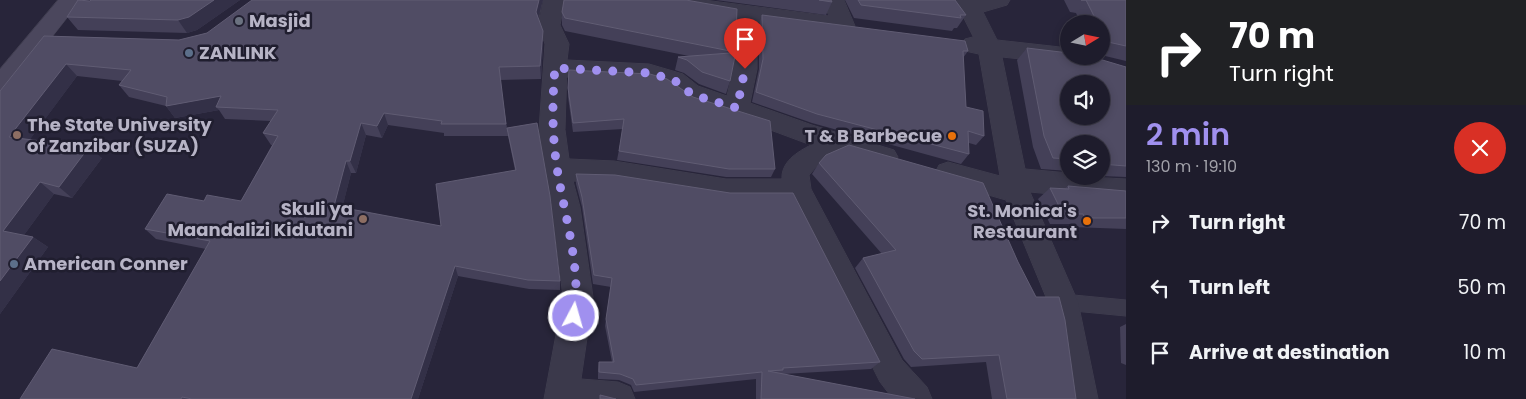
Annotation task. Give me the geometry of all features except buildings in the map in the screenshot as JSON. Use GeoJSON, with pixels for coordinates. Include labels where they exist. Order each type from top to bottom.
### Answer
{"type":"FeatureCollection","features":[{"type":"Feature","properties":{"kind":"main road"},"geometry":{"type":"LineString","coordinates":[[0,86],[70,0]]}},
{"type":"Feature","properties":{"kind":"street"},"geometry":{"type":"LineString","coordinates":[[554,0],[549,25],[557,44],[552,130],[557,169],[566,207],[578,297],[562,396],[618,399]]}},
{"type":"Feature","properties":{"kind":"street"},"geometry":{"type":"LineString","coordinates":[[670,0],[686,5],[752,9],[854,27],[833,0]]}},
{"type":"Feature","properties":{"kind":"street"},"geometry":{"type":"LineString","coordinates":[[999,0],[969,4],[989,47],[1015,185],[1063,302],[1081,399]]}},
{"type":"Feature","properties":{"kind":"street"},"geometry":{"type":"LineString","coordinates":[[737,108],[745,69],[752,9]]}},
{"type":"Feature","properties":{"kind":"street"},"geometry":{"type":"LineString","coordinates":[[38,39],[68,40]]}},
{"type":"Feature","properties":{"kind":"street"},"geometry":{"type":"LineString","coordinates":[[950,41],[1060,56]]}},
{"type":"Feature","properties":{"kind":"street"},"geometry":{"type":"LineString","coordinates":[[555,68],[649,73],[674,80],[689,92],[700,97],[737,108],[807,134],[920,165],[1015,185],[1126,190]]}},
{"type":"Feature","properties":{"kind":"street"},"geometry":{"type":"LineString","coordinates":[[839,143],[809,158],[795,171],[797,190],[891,371],[915,399]]}},
{"type":"Feature","properties":{"kind":"street"},"geometry":{"type":"LineString","coordinates":[[557,169],[614,172],[726,190],[797,190]]}},
{"type":"Feature","properties":{"kind":"lane"},"geometry":{"type":"LineString","coordinates":[[1063,302],[1126,308]]}},
{"type":"Feature","properties":{"kind":"place","name":"Masjid"},"geometry":{"type":"Point","coordinates":[239,21]}},
{"type":"Feature","properties":{"kind":"place","name":"ZANLINK"},"geometry":{"type":"Point","coordinates":[189,53]}},
{"type":"Feature","properties":{"kind":"place","name":"The State University of Zanzibar (SUZA)"},"geometry":{"type":"Point","coordinates":[17,135]}},
{"type":"Feature","properties":{"kind":"place","name":"T & B Barbecue"},"geometry":{"type":"Point","coordinates":[952,136]}},
{"type":"Feature","properties":{"kind":"place","name":"Skuli ya Maandalizi Kidutani"},"geometry":{"type":"Point","coordinates":[363,219]}},
{"type":"Feature","properties":{"kind":"place","name":"St. Monica's Restaurant"},"geometry":{"type":"Point","coordinates":[1087,221]}},
{"type":"Feature","properties":{"kind":"place","name":"American Conner"},"geometry":{"type":"Point","coordinates":[14,264]}},
{"type":"Feature","properties":{"kind":"route"},"geometry":{"type":"LineString","coordinates":[[574,316],[578,297],[566,207],[557,169],[552,130],[555,68],[649,73],[674,80],[689,92],[700,97],[737,108],[745,69]]}}]}
